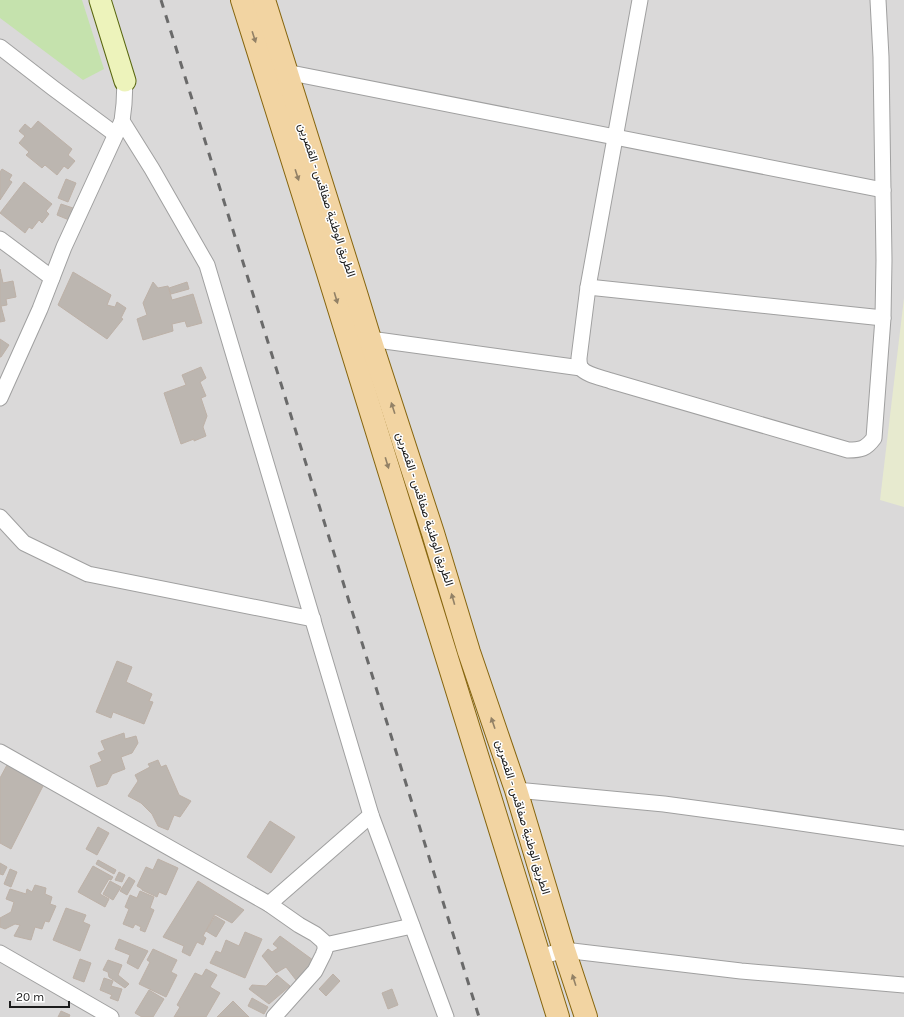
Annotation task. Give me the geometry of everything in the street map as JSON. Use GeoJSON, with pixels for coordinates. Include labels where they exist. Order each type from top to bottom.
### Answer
{"type":"FeatureCollection","features":[{"type":"Feature","properties":{"kind":"main road","name":"الطريق الوطنية صفاقس - القصرين"},"geometry":{"type":"LineString","coordinates":[[242,0],[356,293],[445,569],[469,652],[516,790],[564,950],[586,1017]]}},
{"type":"Feature","properties":{"kind":"main road","name":"الطريق الوطنية صفاقس - القصرين"},"geometry":{"type":"LineString","coordinates":[[264,0],[286,72],[299,147],[334,291],[558,1017]]}},
{"type":"Feature","properties":{"kind":"main road"},"geometry":{"type":"LineString","coordinates":[[422,577],[445,569]]}},
{"type":"Feature","properties":{"kind":"street"},"geometry":{"type":"LineString","coordinates":[[0,398],[37,316],[64,247],[122,121],[125,81],[100,0]]}},
{"type":"Feature","properties":{"kind":"street"},"geometry":{"type":"LineString","coordinates":[[580,368],[579,358],[588,287],[640,0]]}},
{"type":"Feature","properties":{"kind":"street"},"geometry":{"type":"LineString","coordinates":[[370,339],[580,368],[589,374],[611,381],[848,450],[866,448],[874,438],[883,318],[884,260],[882,57],[878,0]]}},
{"type":"Feature","properties":{"kind":"street"},"geometry":{"type":"LineString","coordinates":[[0,47],[115,134]]}},
{"type":"Feature","properties":{"kind":"street"},"geometry":{"type":"LineString","coordinates":[[286,72],[883,190]]}},
{"type":"Feature","properties":{"kind":"street"},"geometry":{"type":"LineString","coordinates":[[122,121],[156,176],[207,265],[371,815],[446,1017]]}},
{"type":"Feature","properties":{"kind":"street"},"geometry":{"type":"LineString","coordinates":[[0,239],[52,278]]}},
{"type":"Feature","properties":{"kind":"street"},"geometry":{"type":"LineString","coordinates":[[588,287],[883,318]]}},
{"type":"Feature","properties":{"kind":"street"},"geometry":{"type":"LineString","coordinates":[[0,517],[24,543],[88,574],[312,619]]}},
{"type":"Feature","properties":{"kind":"street"},"geometry":{"type":"LineString","coordinates":[[0,752],[269,904],[323,941],[325,950],[315,971],[274,1017]]}},
{"type":"Feature","properties":{"kind":"street"},"geometry":{"type":"LineString","coordinates":[[516,790],[664,804],[904,838]]}},
{"type":"Feature","properties":{"kind":"street"},"geometry":{"type":"LineString","coordinates":[[269,904],[371,815]]}},
{"type":"Feature","properties":{"kind":"street"},"geometry":{"type":"LineString","coordinates":[[325,945],[412,926]]}},
{"type":"Feature","properties":{"kind":"street"},"geometry":{"type":"LineString","coordinates":[[540,957],[564,950],[741,971],[904,985]]}},
{"type":"Feature","properties":{"kind":"street"},"geometry":{"type":"LineString","coordinates":[[0,953],[111,1017]]}},
{"type":"Feature","properties":{"kind":"shaded area"},"geometry":{"type":"Polygon","coordinates":[[[0,0],[904,0],[904,1017],[0,1017],[0,0]]]}},
{"type":"Feature","properties":{"kind":"green space"},"geometry":{"type":"Polygon","coordinates":[[[0,0],[82,0],[104,69],[83,80],[0,18],[0,0]]]}},
{"type":"Feature","properties":{"kind":"green space"},"geometry":{"type":"Polygon","coordinates":[[[904,298],[904,507],[880,500],[904,298]]]}},
{"type":"Feature","properties":{"kind":"building"},"geometry":{"type":"Polygon","coordinates":[[[38,121],[72,149],[68,155],[75,161],[68,169],[64,166],[57,175],[45,165],[42,168],[26,155],[29,152],[19,143],[25,136],[19,131],[25,124],[31,129],[38,121]]]}},
{"type":"Feature","properties":{"kind":"building"},"geometry":{"type":"Polygon","coordinates":[[[2,169],[12,175],[9,180],[12,182],[0,200],[0,172],[2,169]]]}},
{"type":"Feature","properties":{"kind":"building"},"geometry":{"type":"Polygon","coordinates":[[[66,179],[76,183],[68,202],[58,198],[66,179]]]}},
{"type":"Feature","properties":{"kind":"building"},"geometry":{"type":"Polygon","coordinates":[[[24,182],[52,204],[46,211],[49,214],[42,223],[39,220],[32,229],[29,227],[25,233],[0,213],[24,182]]]}},
{"type":"Feature","properties":{"kind":"building"},"geometry":{"type":"Polygon","coordinates":[[[61,204],[73,208],[69,220],[57,215],[61,204]]]}},
{"type":"Feature","properties":{"kind":"building"},"geometry":{"type":"Polygon","coordinates":[[[0,269],[3,283],[13,281],[16,297],[6,299],[7,305],[1,306],[5,321],[0,322],[0,269]]]}},
{"type":"Feature","properties":{"kind":"building"},"geometry":{"type":"Polygon","coordinates":[[[73,272],[111,295],[107,305],[115,307],[117,302],[126,308],[121,318],[123,319],[107,339],[58,305],[73,272]]]}},
{"type":"Feature","properties":{"kind":"building"},"geometry":{"type":"Polygon","coordinates":[[[153,282],[158,288],[168,286],[172,300],[193,294],[202,323],[187,327],[185,321],[172,324],[173,331],[143,340],[137,319],[147,315],[143,303],[153,282]]]}},
{"type":"Feature","properties":{"kind":"building"},"geometry":{"type":"Polygon","coordinates":[[[187,282],[189,289],[171,294],[169,288],[187,282]]]}},
{"type":"Feature","properties":{"kind":"building"},"geometry":{"type":"Polygon","coordinates":[[[0,339],[9,345],[1,357],[0,357],[0,339]]]}},
{"type":"Feature","properties":{"kind":"building"},"geometry":{"type":"Polygon","coordinates":[[[201,367],[206,378],[200,382],[206,396],[201,398],[207,416],[203,427],[206,436],[181,444],[164,393],[186,385],[182,375],[201,367]]]}},
{"type":"Feature","properties":{"kind":"building"},"geometry":{"type":"Polygon","coordinates":[[[117,661],[132,667],[126,682],[152,694],[149,701],[153,702],[144,724],[113,712],[111,718],[96,712],[117,661]]]}},
{"type":"Feature","properties":{"kind":"building"},"geometry":{"type":"Polygon","coordinates":[[[124,733],[125,739],[136,736],[138,743],[132,753],[121,757],[125,769],[112,774],[107,784],[97,787],[90,766],[102,761],[98,753],[105,750],[101,741],[124,733]]]}},
{"type":"Feature","properties":{"kind":"building"},"geometry":{"type":"Polygon","coordinates":[[[158,760],[161,767],[166,765],[179,795],[191,801],[180,817],[174,815],[168,830],[158,826],[152,814],[141,803],[128,796],[138,781],[135,775],[150,767],[148,764],[158,760]]]}},
{"type":"Feature","properties":{"kind":"building"},"geometry":{"type":"Polygon","coordinates":[[[7,765],[44,784],[11,849],[0,843],[0,778],[7,765]]]}},
{"type":"Feature","properties":{"kind":"building"},"geometry":{"type":"Polygon","coordinates":[[[270,821],[295,837],[271,873],[247,857],[270,821]]]}},
{"type":"Feature","properties":{"kind":"building"},"geometry":{"type":"Polygon","coordinates":[[[98,827],[109,833],[97,855],[86,849],[98,827]]]}},
{"type":"Feature","properties":{"kind":"building"},"geometry":{"type":"Polygon","coordinates":[[[158,859],[178,868],[166,895],[159,892],[157,897],[137,886],[146,867],[153,870],[158,859]]]}},
{"type":"Feature","properties":{"kind":"building"},"geometry":{"type":"Polygon","coordinates":[[[98,860],[116,870],[114,874],[96,864],[98,860]]]}},
{"type":"Feature","properties":{"kind":"building"},"geometry":{"type":"Polygon","coordinates":[[[0,863],[7,867],[3,875],[0,874],[0,863]]]}},
{"type":"Feature","properties":{"kind":"building"},"geometry":{"type":"Polygon","coordinates":[[[93,866],[113,877],[111,880],[109,879],[100,894],[109,899],[105,907],[78,892],[93,866]]]}},
{"type":"Feature","properties":{"kind":"building"},"geometry":{"type":"Polygon","coordinates":[[[10,869],[17,872],[11,887],[4,884],[10,869]]]}},
{"type":"Feature","properties":{"kind":"building"},"geometry":{"type":"Polygon","coordinates":[[[119,872],[125,875],[122,882],[115,880],[119,872]]]}},
{"type":"Feature","properties":{"kind":"building"},"geometry":{"type":"Polygon","coordinates":[[[129,877],[135,881],[127,895],[120,891],[129,877]]]}},
{"type":"Feature","properties":{"kind":"building"},"geometry":{"type":"Polygon","coordinates":[[[110,881],[121,887],[113,900],[103,894],[110,881]]]}},
{"type":"Feature","properties":{"kind":"building"},"geometry":{"type":"Polygon","coordinates":[[[198,881],[244,910],[232,923],[215,914],[203,936],[206,938],[203,945],[197,942],[190,956],[182,952],[184,946],[163,937],[198,881]]]}},
{"type":"Feature","properties":{"kind":"building"},"geometry":{"type":"Polygon","coordinates":[[[35,885],[46,888],[45,894],[52,897],[50,904],[56,906],[49,922],[45,921],[42,929],[35,927],[31,940],[14,936],[20,925],[15,924],[5,929],[0,927],[0,918],[11,912],[14,902],[6,899],[10,889],[26,894],[27,889],[32,892],[35,885]]]}},
{"type":"Feature","properties":{"kind":"building"},"geometry":{"type":"Polygon","coordinates":[[[140,891],[154,897],[150,908],[154,910],[145,932],[140,930],[141,927],[135,924],[133,928],[123,924],[129,909],[125,907],[130,895],[137,898],[140,891]]]}},
{"type":"Feature","properties":{"kind":"building"},"geometry":{"type":"Polygon","coordinates":[[[66,908],[86,915],[83,922],[90,925],[80,951],[53,940],[66,908]]]}},
{"type":"Feature","properties":{"kind":"building"},"geometry":{"type":"Polygon","coordinates":[[[215,916],[225,922],[216,937],[206,931],[215,916]]]}},
{"type":"Feature","properties":{"kind":"building"},"geometry":{"type":"Polygon","coordinates":[[[245,932],[262,939],[245,978],[210,963],[216,951],[221,953],[226,940],[239,946],[245,932]]]}},
{"type":"Feature","properties":{"kind":"building"},"geometry":{"type":"Polygon","coordinates":[[[280,936],[317,963],[296,980],[286,967],[276,973],[262,956],[268,949],[272,952],[278,948],[273,944],[280,936]]]}},
{"type":"Feature","properties":{"kind":"building"},"geometry":{"type":"Polygon","coordinates":[[[119,939],[148,951],[138,969],[127,963],[130,955],[115,949],[119,939]]]}},
{"type":"Feature","properties":{"kind":"building"},"geometry":{"type":"Polygon","coordinates":[[[153,949],[177,960],[171,972],[177,975],[166,997],[139,984],[150,962],[147,960],[153,949]]]}},
{"type":"Feature","properties":{"kind":"building"},"geometry":{"type":"Polygon","coordinates":[[[80,959],[91,963],[84,982],[73,978],[80,959]]]}},
{"type":"Feature","properties":{"kind":"building"},"geometry":{"type":"Polygon","coordinates":[[[108,960],[122,965],[118,975],[129,984],[125,988],[109,977],[108,972],[103,970],[108,960]]]}},
{"type":"Feature","properties":{"kind":"building"},"geometry":{"type":"Polygon","coordinates":[[[206,969],[217,975],[210,987],[220,993],[206,1017],[174,1017],[180,1007],[177,1005],[195,973],[202,976],[206,969]]]}},
{"type":"Feature","properties":{"kind":"building"},"geometry":{"type":"Polygon","coordinates":[[[333,974],[340,981],[326,996],[319,989],[333,974]]]}},
{"type":"Feature","properties":{"kind":"building"},"geometry":{"type":"Polygon","coordinates":[[[277,975],[290,986],[269,1004],[249,989],[252,985],[266,986],[277,975]]]}},
{"type":"Feature","properties":{"kind":"building"},"geometry":{"type":"Polygon","coordinates":[[[104,978],[113,981],[111,986],[122,989],[118,1001],[110,998],[112,995],[100,990],[104,978]]]}},
{"type":"Feature","properties":{"kind":"building"},"geometry":{"type":"Polygon","coordinates":[[[392,989],[398,1005],[388,1009],[382,993],[392,989]]]}},
{"type":"Feature","properties":{"kind":"building"},"geometry":{"type":"Polygon","coordinates":[[[149,990],[164,999],[153,1017],[142,1017],[135,1013],[149,990]]]}},
{"type":"Feature","properties":{"kind":"building"},"geometry":{"type":"Polygon","coordinates":[[[252,998],[268,1007],[264,1014],[248,1006],[252,998]]]}},
{"type":"Feature","properties":{"kind":"building"},"geometry":{"type":"Polygon","coordinates":[[[233,1001],[249,1017],[217,1017],[233,1001]]]}},
{"type":"Feature","properties":{"kind":"building"},"geometry":{"type":"Polygon","coordinates":[[[61,1011],[70,1015],[69,1017],[58,1017],[61,1011]]]}},
{"type":"Feature","properties":{"kind":"railway"},"geometry":{"type":"LineString","coordinates":[[161,0],[479,1017]]}}]}
